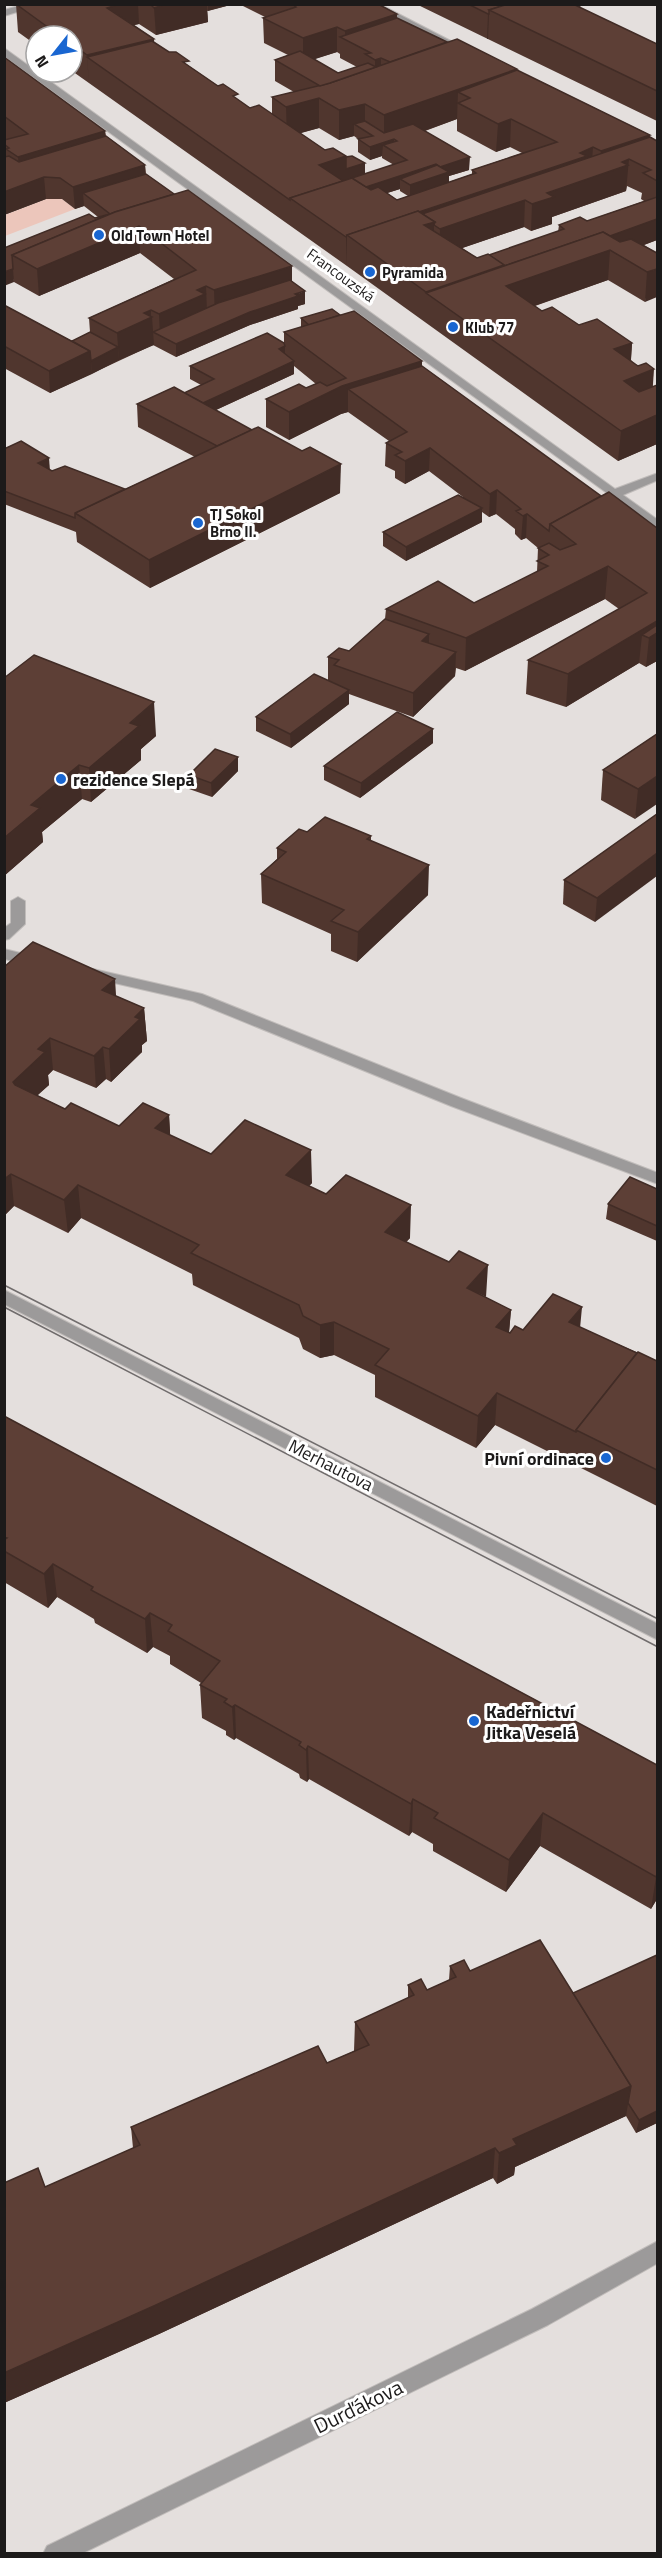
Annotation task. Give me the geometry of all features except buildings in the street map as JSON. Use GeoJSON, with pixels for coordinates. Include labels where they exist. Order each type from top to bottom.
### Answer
{"type":"FeatureCollection","features":[{"type":"Feature","properties":{"kind":"street"},"geometry":{"type":"LineString","coordinates":[[4,13],[39,4]]}},
{"type":"Feature","properties":{"kind":"street"},"geometry":{"type":"LineString","coordinates":[[371,4],[477,57]]}},
{"type":"Feature","properties":{"kind":"street","name":"Francouzská"},"geometry":{"type":"LineString","coordinates":[[4,51],[657,526]]}},
{"type":"Feature","properties":{"kind":"street"},"geometry":{"type":"LineString","coordinates":[[614,494],[657,476]]}},
{"type":"Feature","properties":{"kind":"street"},"geometry":{"type":"LineString","coordinates":[[4,936],[18,924],[18,902]]}},
{"type":"Feature","properties":{"kind":"street"},"geometry":{"type":"LineString","coordinates":[[4,954],[53,966]]}},
{"type":"Feature","properties":{"kind":"street"},"geometry":{"type":"LineString","coordinates":[[83,972],[196,997],[456,1102],[657,1179]]}},
{"type":"Feature","properties":{"kind":"street","name":"Merhautova"},"geometry":{"type":"LineString","coordinates":[[4,1296],[657,1633]]}},
{"type":"Feature","properties":{"kind":"street","name":"Durďákova"},"geometry":{"type":"LineString","coordinates":[[55,2553],[540,2317],[657,2251]]}},
{"type":"Feature","properties":{"kind":"shaded area"},"geometry":{"type":"Polygon","coordinates":[[[46,199],[62,199],[75,209],[5,236],[5,215],[46,199]]]}},
{"type":"Feature","properties":{"kind":"tram line"},"geometry":{"type":"LineString","coordinates":[[4,1285],[658,1619]]}},
{"type":"Feature","properties":{"kind":"tram line"},"geometry":{"type":"LineString","coordinates":[[4,1307],[658,1647]]}},
{"type":"Feature","properties":{"kind":"place","name":"Old Town Hotel"},"geometry":{"type":"Point","coordinates":[99,235]}},
{"type":"Feature","properties":{"kind":"place","name":"Pyramida"},"geometry":{"type":"Point","coordinates":[370,272]}},
{"type":"Feature","properties":{"kind":"place","name":"Klub 77"},"geometry":{"type":"Point","coordinates":[453,327]}},
{"type":"Feature","properties":{"kind":"place","name":"TJ Sokol Brno II."},"geometry":{"type":"Point","coordinates":[198,523]}},
{"type":"Feature","properties":{"kind":"place","name":"rezidence Slepá"},"geometry":{"type":"Point","coordinates":[61,779]}},
{"type":"Feature","properties":{"kind":"place","name":"Pivní ordinace"},"geometry":{"type":"Point","coordinates":[606,1458]}},
{"type":"Feature","properties":{"kind":"place","name":"Kadeřnictví Jitka Veselá"},"geometry":{"type":"Point","coordinates":[474,1721]}}]}
